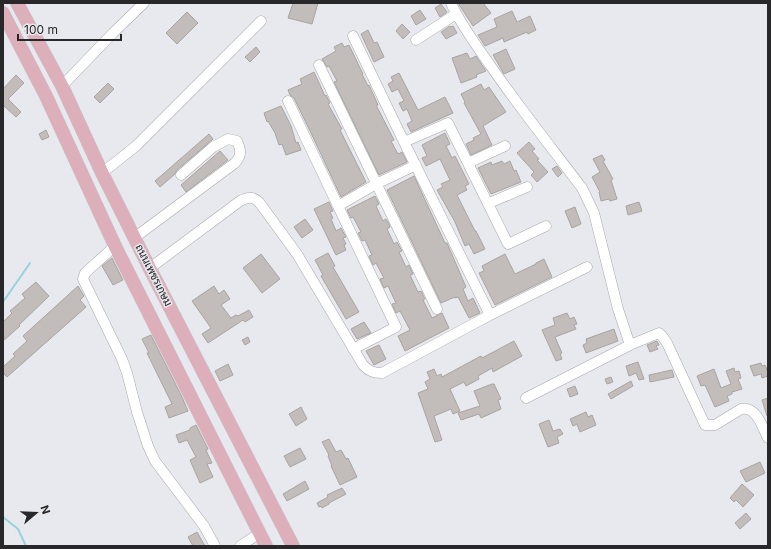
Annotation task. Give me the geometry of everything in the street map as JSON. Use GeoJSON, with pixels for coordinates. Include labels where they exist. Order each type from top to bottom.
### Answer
{"type":"FeatureCollection","features":[{"type":"Feature","properties":{"kind":"main road","name":"ถนนเพชรเกษม"},"geometry":{"type":"LineString","coordinates":[[18,3],[62,86],[134,238],[293,546]]}},
{"type":"Feature","properties":{"kind":"main road","name":"ถนนเพชรเกษม"},"geometry":{"type":"LineString","coordinates":[[3,13],[46,96],[115,246],[266,546]]}},
{"type":"Feature","properties":{"kind":"street"},"geometry":{"type":"LineString","coordinates":[[62,86],[144,3]]}},
{"type":"Feature","properties":{"kind":"street"},"geometry":{"type":"LineString","coordinates":[[451,3],[456,14],[513,99],[582,188],[596,221],[618,309],[630,344]]}},
{"type":"Feature","properties":{"kind":"street"},"geometry":{"type":"LineString","coordinates":[[416,40],[456,14]]}},
{"type":"Feature","properties":{"kind":"street"},"geometry":{"type":"LineString","coordinates":[[102,173],[136,146],[261,22]]}},
{"type":"Feature","properties":{"kind":"street"},"geometry":{"type":"LineString","coordinates":[[353,36],[490,315]]}},
{"type":"Feature","properties":{"kind":"street"},"geometry":{"type":"LineString","coordinates":[[318,66],[437,309]]}},
{"type":"Feature","properties":{"kind":"street"},"geometry":{"type":"LineString","coordinates":[[288,101],[396,327],[352,349]]}},
{"type":"Feature","properties":{"kind":"street"},"geometry":{"type":"LineString","coordinates":[[404,142],[448,123],[508,244],[546,226]]}},
{"type":"Feature","properties":{"kind":"street"},"geometry":{"type":"LineString","coordinates":[[134,238],[235,163],[240,157],[241,150],[237,141],[228,139],[214,147],[181,175]]}},
{"type":"Feature","properties":{"kind":"street"},"geometry":{"type":"LineString","coordinates":[[468,163],[505,146]]}},
{"type":"Feature","properties":{"kind":"street"},"geometry":{"type":"LineString","coordinates":[[338,206],[376,184],[416,165]]}},
{"type":"Feature","properties":{"kind":"street"},"geometry":{"type":"LineString","coordinates":[[489,203],[527,186]]}},
{"type":"Feature","properties":{"kind":"street"},"geometry":{"type":"LineString","coordinates":[[150,268],[240,200],[250,197],[255,199],[259,202],[297,254],[352,349],[363,365],[369,371],[382,373],[490,315],[587,267]]}},
{"type":"Feature","properties":{"kind":"street"},"geometry":{"type":"LineString","coordinates":[[115,246],[85,273],[83,278],[122,359],[137,412],[148,446],[155,461],[204,526],[215,546]]}},
{"type":"Feature","properties":{"kind":"street"},"geometry":{"type":"LineString","coordinates":[[526,398],[630,344],[659,333],[666,343],[705,425],[715,425],[741,409],[746,408],[752,410],[756,415],[768,438]]}},
{"type":"Feature","properties":{"kind":"street"},"geometry":{"type":"LineString","coordinates":[[240,546],[260,533]]}},
{"type":"Feature","properties":{"kind":"building"},"geometry":{"type":"Polygon","coordinates":[[[293,3],[318,3],[312,24],[288,18],[293,3]]]}},
{"type":"Feature","properties":{"kind":"building"},"geometry":{"type":"Polygon","coordinates":[[[458,3],[483,3],[491,13],[473,26],[458,3]]]}},
{"type":"Feature","properties":{"kind":"building"},"geometry":{"type":"Polygon","coordinates":[[[441,4],[447,12],[440,17],[435,8],[441,4]]]}},
{"type":"Feature","properties":{"kind":"building"},"geometry":{"type":"Polygon","coordinates":[[[420,10],[426,19],[416,25],[411,16],[420,10]]]}},
{"type":"Feature","properties":{"kind":"building"},"geometry":{"type":"Polygon","coordinates":[[[512,11],[517,22],[530,16],[536,30],[528,34],[527,32],[504,42],[503,38],[485,46],[478,35],[497,27],[494,19],[512,11]]]}},
{"type":"Feature","properties":{"kind":"building"},"geometry":{"type":"Polygon","coordinates":[[[187,12],[198,23],[177,44],[166,33],[187,12]]]}},
{"type":"Feature","properties":{"kind":"building"},"geometry":{"type":"Polygon","coordinates":[[[402,24],[410,32],[403,39],[396,31],[402,24]]]}},
{"type":"Feature","properties":{"kind":"building"},"geometry":{"type":"Polygon","coordinates":[[[450,26],[453,26],[457,33],[446,39],[441,32],[450,26]]]}},
{"type":"Feature","properties":{"kind":"building"},"geometry":{"type":"Polygon","coordinates":[[[368,30],[374,43],[377,42],[384,57],[374,62],[361,34],[368,30]]]}},
{"type":"Feature","properties":{"kind":"building"},"geometry":{"type":"Polygon","coordinates":[[[342,43],[344,47],[349,45],[378,105],[376,105],[394,140],[391,141],[398,154],[402,152],[407,162],[379,175],[334,82],[337,81],[329,66],[327,67],[322,59],[336,51],[334,47],[342,43]]]}},
{"type":"Feature","properties":{"kind":"building"},"geometry":{"type":"Polygon","coordinates":[[[256,47],[260,52],[250,62],[245,57],[256,47]]]}},
{"type":"Feature","properties":{"kind":"building"},"geometry":{"type":"Polygon","coordinates":[[[506,49],[515,69],[504,74],[493,55],[506,49]]]}},
{"type":"Feature","properties":{"kind":"building"},"geometry":{"type":"Polygon","coordinates":[[[467,53],[470,59],[476,56],[486,71],[476,75],[477,77],[461,83],[452,58],[467,53]]]}},
{"type":"Feature","properties":{"kind":"building"},"geometry":{"type":"Polygon","coordinates":[[[314,72],[325,96],[326,95],[330,103],[328,104],[342,129],[340,130],[366,182],[341,197],[294,98],[290,95],[288,90],[302,84],[300,79],[314,72]]]}},
{"type":"Feature","properties":{"kind":"building"},"geometry":{"type":"Polygon","coordinates":[[[399,73],[418,110],[445,97],[453,113],[411,132],[407,124],[412,121],[407,109],[403,111],[399,103],[404,101],[398,89],[392,92],[388,84],[393,81],[391,77],[399,73]]]}},
{"type":"Feature","properties":{"kind":"building"},"geometry":{"type":"Polygon","coordinates":[[[16,75],[24,83],[8,99],[21,112],[16,117],[3,105],[3,89],[16,75]]]}},
{"type":"Feature","properties":{"kind":"building"},"geometry":{"type":"Polygon","coordinates":[[[108,83],[114,89],[100,103],[94,97],[108,83]]]}},
{"type":"Feature","properties":{"kind":"building"},"geometry":{"type":"Polygon","coordinates":[[[481,84],[484,90],[489,87],[506,112],[483,126],[492,145],[471,155],[466,144],[481,134],[464,103],[465,102],[461,94],[481,84]]]}},
{"type":"Feature","properties":{"kind":"building"},"geometry":{"type":"Polygon","coordinates":[[[281,106],[291,126],[296,143],[298,142],[301,150],[286,155],[282,144],[279,145],[275,133],[268,121],[267,122],[264,113],[281,106]]]}},
{"type":"Feature","properties":{"kind":"building"},"geometry":{"type":"Polygon","coordinates":[[[46,130],[49,137],[42,140],[39,134],[46,130]]]}},
{"type":"Feature","properties":{"kind":"building"},"geometry":{"type":"Polygon","coordinates":[[[445,133],[450,144],[446,146],[452,158],[455,156],[469,184],[465,186],[467,190],[457,195],[485,249],[474,254],[469,244],[465,246],[455,222],[437,190],[443,187],[441,184],[450,180],[440,159],[426,166],[422,158],[427,156],[422,145],[445,133]]]}},
{"type":"Feature","properties":{"kind":"building"},"geometry":{"type":"Polygon","coordinates":[[[209,134],[213,139],[160,187],[155,181],[209,134]]]}},
{"type":"Feature","properties":{"kind":"building"},"geometry":{"type":"Polygon","coordinates":[[[529,142],[535,149],[532,151],[539,159],[537,160],[548,172],[537,182],[531,175],[534,172],[517,153],[529,142]]]}},
{"type":"Feature","properties":{"kind":"building"},"geometry":{"type":"Polygon","coordinates":[[[220,151],[228,160],[186,192],[181,185],[220,151]]]}},
{"type":"Feature","properties":{"kind":"building"},"geometry":{"type":"Polygon","coordinates":[[[602,155],[605,160],[603,161],[613,179],[611,180],[617,199],[610,201],[609,199],[601,201],[600,192],[592,177],[600,172],[593,159],[602,155]]]}},
{"type":"Feature","properties":{"kind":"building"},"geometry":{"type":"Polygon","coordinates":[[[502,161],[504,164],[510,161],[521,182],[491,194],[478,168],[491,162],[492,165],[502,161]]]}},
{"type":"Feature","properties":{"kind":"building"},"geometry":{"type":"Polygon","coordinates":[[[557,166],[562,173],[558,177],[552,169],[557,166]]]}},
{"type":"Feature","properties":{"kind":"building"},"geometry":{"type":"Polygon","coordinates":[[[414,176],[445,243],[447,243],[466,287],[463,289],[468,301],[473,298],[480,313],[469,318],[458,297],[441,303],[387,190],[414,176]]]}},
{"type":"Feature","properties":{"kind":"building"},"geometry":{"type":"Polygon","coordinates":[[[375,196],[379,204],[376,206],[383,221],[386,219],[389,224],[390,227],[387,229],[394,244],[397,242],[402,251],[399,252],[406,267],[409,265],[413,274],[410,275],[418,292],[421,291],[425,299],[423,300],[432,318],[442,313],[449,328],[405,351],[398,336],[410,330],[400,311],[396,313],[392,304],[396,303],[388,286],[384,288],[380,279],[384,278],[376,263],[373,265],[369,256],[372,255],[365,240],[362,241],[358,233],[361,232],[353,217],[351,218],[347,210],[375,196]]]}},
{"type":"Feature","properties":{"kind":"building"},"geometry":{"type":"Polygon","coordinates":[[[329,202],[333,211],[330,212],[333,218],[331,219],[336,231],[341,228],[346,237],[343,238],[346,244],[344,245],[346,250],[336,255],[314,209],[329,202]]]}},
{"type":"Feature","properties":{"kind":"building"},"geometry":{"type":"Polygon","coordinates":[[[639,202],[642,211],[628,215],[626,206],[639,202]]]}},
{"type":"Feature","properties":{"kind":"building"},"geometry":{"type":"Polygon","coordinates":[[[575,207],[581,224],[572,228],[565,211],[575,207]]]}},
{"type":"Feature","properties":{"kind":"building"},"geometry":{"type":"Polygon","coordinates":[[[305,219],[313,230],[302,238],[294,227],[305,219]]]}},
{"type":"Feature","properties":{"kind":"building"},"geometry":{"type":"Polygon","coordinates":[[[328,253],[335,266],[333,267],[359,312],[346,319],[321,276],[323,275],[315,260],[328,253]]]}},
{"type":"Feature","properties":{"kind":"building"},"geometry":{"type":"Polygon","coordinates":[[[261,254],[280,279],[262,293],[243,268],[261,254]]]}},
{"type":"Feature","properties":{"kind":"building"},"geometry":{"type":"Polygon","coordinates":[[[505,254],[515,274],[544,259],[552,277],[495,305],[479,273],[484,271],[482,266],[505,254]]]}},
{"type":"Feature","properties":{"kind":"building"},"geometry":{"type":"Polygon","coordinates":[[[112,258],[123,280],[113,285],[102,266],[112,258]]]}},
{"type":"Feature","properties":{"kind":"building"},"geometry":{"type":"Polygon","coordinates":[[[36,282],[49,296],[3,341],[3,322],[12,313],[10,311],[25,298],[22,294],[36,282]]]}},
{"type":"Feature","properties":{"kind":"building"},"geometry":{"type":"Polygon","coordinates":[[[78,286],[84,296],[80,300],[86,307],[7,377],[3,373],[3,367],[15,356],[13,354],[27,341],[23,336],[78,286]]]}},
{"type":"Feature","properties":{"kind":"building"},"geometry":{"type":"Polygon","coordinates":[[[214,286],[219,294],[224,290],[230,299],[221,305],[231,318],[249,310],[253,317],[245,322],[243,320],[208,343],[202,334],[211,328],[192,301],[214,286]]]}},
{"type":"Feature","properties":{"kind":"building"},"geometry":{"type":"Polygon","coordinates":[[[567,313],[570,319],[574,317],[577,324],[574,325],[576,329],[555,337],[562,353],[560,354],[562,359],[556,361],[542,330],[555,325],[553,318],[567,313]]]}},
{"type":"Feature","properties":{"kind":"building"},"geometry":{"type":"Polygon","coordinates":[[[364,322],[371,333],[357,339],[351,329],[364,322]]]}},
{"type":"Feature","properties":{"kind":"building"},"geometry":{"type":"Polygon","coordinates":[[[614,329],[618,341],[586,353],[583,345],[587,343],[586,339],[614,329]]]}},
{"type":"Feature","properties":{"kind":"building"},"geometry":{"type":"Polygon","coordinates":[[[151,335],[188,411],[169,418],[165,407],[172,404],[147,353],[149,353],[142,339],[151,335]]]}},
{"type":"Feature","properties":{"kind":"building"},"geometry":{"type":"Polygon","coordinates":[[[248,337],[250,342],[245,345],[242,340],[248,337]]]}},
{"type":"Feature","properties":{"kind":"building"},"geometry":{"type":"Polygon","coordinates":[[[514,341],[522,356],[493,372],[492,368],[478,376],[479,379],[466,386],[464,382],[450,389],[460,411],[453,414],[451,409],[434,416],[442,440],[435,442],[418,393],[428,389],[425,382],[430,379],[427,372],[434,369],[437,376],[441,374],[442,377],[481,356],[482,358],[514,341]]]}},
{"type":"Feature","properties":{"kind":"building"},"geometry":{"type":"Polygon","coordinates":[[[657,341],[659,345],[656,346],[658,349],[650,352],[647,345],[657,341]]]}},
{"type":"Feature","properties":{"kind":"building"},"geometry":{"type":"Polygon","coordinates":[[[379,345],[386,359],[374,365],[366,351],[379,345]]]}},
{"type":"Feature","properties":{"kind":"building"},"geometry":{"type":"Polygon","coordinates":[[[638,362],[644,379],[639,380],[636,373],[629,376],[626,366],[638,362]]]}},
{"type":"Feature","properties":{"kind":"building"},"geometry":{"type":"Polygon","coordinates":[[[761,363],[762,366],[765,365],[768,372],[768,376],[762,378],[761,374],[754,376],[750,366],[761,363]]]}},
{"type":"Feature","properties":{"kind":"building"},"geometry":{"type":"Polygon","coordinates":[[[228,364],[233,375],[220,381],[215,371],[228,364]]]}},
{"type":"Feature","properties":{"kind":"building"},"geometry":{"type":"Polygon","coordinates":[[[734,368],[735,372],[739,371],[741,378],[738,379],[742,389],[732,392],[732,394],[727,396],[729,401],[715,407],[705,385],[701,386],[697,376],[714,369],[721,388],[731,384],[726,371],[734,368]]]}},
{"type":"Feature","properties":{"kind":"building"},"geometry":{"type":"Polygon","coordinates":[[[672,370],[674,377],[650,382],[649,375],[672,370]]]}},
{"type":"Feature","properties":{"kind":"building"},"geometry":{"type":"Polygon","coordinates":[[[611,377],[613,382],[607,384],[605,379],[611,377]]]}},
{"type":"Feature","properties":{"kind":"building"},"geometry":{"type":"Polygon","coordinates":[[[631,381],[633,386],[611,399],[608,394],[631,381]]]}},
{"type":"Feature","properties":{"kind":"building"},"geometry":{"type":"Polygon","coordinates":[[[494,384],[501,399],[498,400],[501,409],[481,418],[479,414],[461,420],[458,413],[480,406],[474,391],[494,384]]]}},
{"type":"Feature","properties":{"kind":"building"},"geometry":{"type":"Polygon","coordinates":[[[575,386],[578,394],[570,397],[567,389],[575,386]]]}},
{"type":"Feature","properties":{"kind":"building"},"geometry":{"type":"Polygon","coordinates":[[[768,398],[768,416],[767,416],[762,400],[768,398]]]}},
{"type":"Feature","properties":{"kind":"building"},"geometry":{"type":"Polygon","coordinates":[[[301,407],[307,419],[296,426],[289,414],[301,407]]]}},
{"type":"Feature","properties":{"kind":"building"},"geometry":{"type":"Polygon","coordinates":[[[586,412],[588,417],[592,415],[596,425],[580,432],[577,424],[573,426],[570,419],[586,412]]]}},
{"type":"Feature","properties":{"kind":"building"},"geometry":{"type":"Polygon","coordinates":[[[549,420],[553,431],[560,429],[563,434],[557,437],[559,443],[548,447],[539,424],[549,420]]]}},
{"type":"Feature","properties":{"kind":"building"},"geometry":{"type":"Polygon","coordinates":[[[196,425],[208,449],[206,450],[212,463],[207,464],[213,477],[200,483],[190,460],[196,457],[187,440],[179,443],[176,435],[190,430],[190,428],[196,425]]]}},
{"type":"Feature","properties":{"kind":"building"},"geometry":{"type":"Polygon","coordinates":[[[329,439],[336,452],[341,450],[346,459],[348,458],[357,477],[340,485],[331,466],[329,455],[322,442],[329,439]]]}},
{"type":"Feature","properties":{"kind":"building"},"geometry":{"type":"Polygon","coordinates":[[[300,448],[306,459],[290,467],[284,456],[300,448]]]}},
{"type":"Feature","properties":{"kind":"building"},"geometry":{"type":"Polygon","coordinates":[[[760,462],[765,473],[746,482],[740,471],[760,462]]]}},
{"type":"Feature","properties":{"kind":"building"},"geometry":{"type":"Polygon","coordinates":[[[305,481],[309,489],[287,501],[283,494],[305,481]]]}},
{"type":"Feature","properties":{"kind":"building"},"geometry":{"type":"Polygon","coordinates":[[[742,484],[754,495],[743,507],[736,500],[734,502],[730,498],[742,484]]]}},
{"type":"Feature","properties":{"kind":"building"},"geometry":{"type":"Polygon","coordinates":[[[342,488],[346,494],[322,508],[321,506],[319,507],[317,503],[328,497],[327,495],[342,488]]]}},
{"type":"Feature","properties":{"kind":"building"},"geometry":{"type":"Polygon","coordinates":[[[746,513],[751,519],[740,529],[735,523],[746,513]]]}},
{"type":"Feature","properties":{"kind":"building"},"geometry":{"type":"Polygon","coordinates":[[[197,532],[205,546],[193,546],[188,537],[197,532]]]}},
{"type":"Feature","properties":{"kind":"waterway"},"geometry":{"type":"LineString","coordinates":[[3,302],[30,263]]}},
{"type":"Feature","properties":{"kind":"waterway"},"geometry":{"type":"LineString","coordinates":[[3,517],[18,529],[26,546]]}}]}
